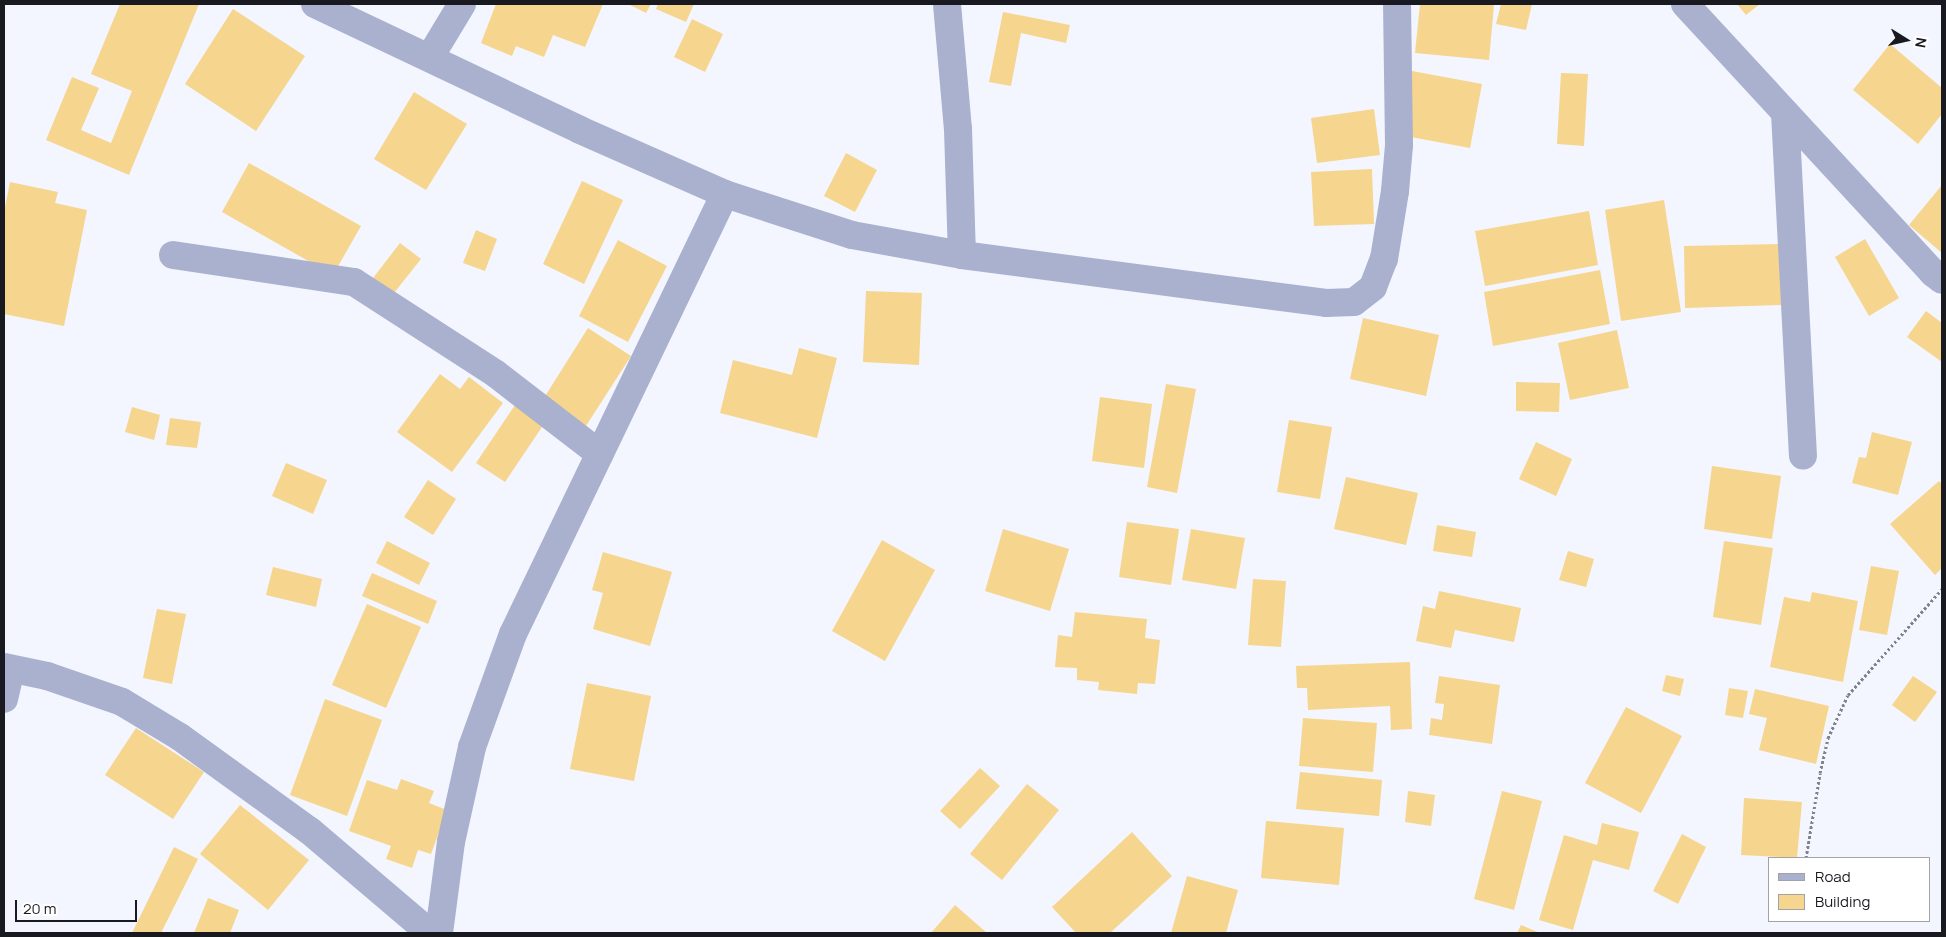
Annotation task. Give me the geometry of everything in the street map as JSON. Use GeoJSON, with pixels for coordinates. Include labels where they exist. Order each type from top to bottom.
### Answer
{"type":"FeatureCollection","features":[{"type":"Feature","properties":{"kind":"street"},"geometry":{"type":"LineString","coordinates":[[316,4],[580,130],[725,194],[852,235],[962,255],[1326,303],[1354,302],[1373,287],[1384,259],[1395,191],[1399,145],[1397,4]]}},
{"type":"Feature","properties":{"kind":"street"},"geometry":{"type":"LineString","coordinates":[[430,57],[462,4]]}},
{"type":"Feature","properties":{"kind":"street"},"geometry":{"type":"LineString","coordinates":[[947,4],[958,129],[962,255]]}},
{"type":"Feature","properties":{"kind":"street"},"geometry":{"type":"LineString","coordinates":[[1684,4],[1933,273],[1942,280]]}},
{"type":"Feature","properties":{"kind":"street"},"geometry":{"type":"LineString","coordinates":[[1785,113],[1803,456]]}},
{"type":"Feature","properties":{"kind":"street"},"geometry":{"type":"LineString","coordinates":[[439,933],[451,842],[472,747],[513,634],[725,194]]}},
{"type":"Feature","properties":{"kind":"street"},"geometry":{"type":"LineString","coordinates":[[173,255],[354,282],[496,374],[600,454]]}},
{"type":"Feature","properties":{"kind":"street"},"geometry":{"type":"LineString","coordinates":[[4,699],[8,668],[47,676],[122,702],[180,737],[310,831],[430,933]]}},
{"type":"Feature","properties":{"kind":"path"},"geometry":{"type":"LineString","coordinates":[[1806,857],[1820,773],[1828,738],[1848,695],[1942,589]]}},
{"type":"Feature","properties":{"kind":"building"},"geometry":{"type":"Polygon","coordinates":[[[120,4],[199,4],[129,175],[46,140],[72,77],[99,88],[81,130],[111,143],[132,91],[91,74],[120,4]]]}},
{"type":"Feature","properties":{"kind":"building"},"geometry":{"type":"Polygon","coordinates":[[[496,4],[603,4],[585,47],[553,35],[544,57],[516,46],[512,56],[481,43],[496,4]]]}},
{"type":"Feature","properties":{"kind":"building"},"geometry":{"type":"Polygon","coordinates":[[[628,4],[651,4],[646,13],[628,4]]]}},
{"type":"Feature","properties":{"kind":"building"},"geometry":{"type":"Polygon","coordinates":[[[658,4],[694,4],[686,22],[656,9],[658,4]]]}},
{"type":"Feature","properties":{"kind":"building"},"geometry":{"type":"Polygon","coordinates":[[[1420,4],[1494,5],[1489,60],[1415,53],[1420,4]]]}},
{"type":"Feature","properties":{"kind":"building"},"geometry":{"type":"Polygon","coordinates":[[[1501,4],[1532,4],[1526,30],[1496,24],[1501,4]]]}},
{"type":"Feature","properties":{"kind":"building"},"geometry":{"type":"Polygon","coordinates":[[[1737,4],[1760,4],[1746,15],[1737,4]]]}},
{"type":"Feature","properties":{"kind":"building"},"geometry":{"type":"Polygon","coordinates":[[[233,9],[305,56],[256,131],[185,84],[233,9]]]}},
{"type":"Feature","properties":{"kind":"building"},"geometry":{"type":"Polygon","coordinates":[[[1003,12],[1070,25],[1066,43],[1021,33],[1011,86],[989,82],[1003,12]]]}},
{"type":"Feature","properties":{"kind":"building"},"geometry":{"type":"Polygon","coordinates":[[[692,19],[723,34],[705,72],[674,57],[692,19]]]}},
{"type":"Feature","properties":{"kind":"building"},"geometry":{"type":"Polygon","coordinates":[[[1890,44],[1942,88],[1942,114],[1918,144],[1853,90],[1890,44]]]}},
{"type":"Feature","properties":{"kind":"building"},"geometry":{"type":"Polygon","coordinates":[[[1412,71],[1482,84],[1470,148],[1400,135],[1412,71]]]}},
{"type":"Feature","properties":{"kind":"building"},"geometry":{"type":"Polygon","coordinates":[[[1561,73],[1588,74],[1584,146],[1557,144],[1561,73]]]}},
{"type":"Feature","properties":{"kind":"building"},"geometry":{"type":"Polygon","coordinates":[[[414,92],[467,124],[426,190],[374,159],[414,92]]]}},
{"type":"Feature","properties":{"kind":"building"},"geometry":{"type":"Polygon","coordinates":[[[1374,109],[1380,155],[1317,163],[1311,118],[1374,109]]]}},
{"type":"Feature","properties":{"kind":"building"},"geometry":{"type":"Polygon","coordinates":[[[846,153],[877,170],[855,212],[824,196],[846,153]]]}},
{"type":"Feature","properties":{"kind":"building"},"geometry":{"type":"Polygon","coordinates":[[[249,163],[361,226],[333,275],[222,212],[249,163]]]}},
{"type":"Feature","properties":{"kind":"building"},"geometry":{"type":"Polygon","coordinates":[[[1372,169],[1374,224],[1314,226],[1311,172],[1372,169]]]}},
{"type":"Feature","properties":{"kind":"building"},"geometry":{"type":"Polygon","coordinates":[[[582,181],[623,200],[584,284],[543,264],[582,181]]]}},
{"type":"Feature","properties":{"kind":"building"},"geometry":{"type":"Polygon","coordinates":[[[10,182],[58,192],[55,203],[87,210],[64,326],[4,314],[4,212],[10,182]]]}},
{"type":"Feature","properties":{"kind":"building"},"geometry":{"type":"Polygon","coordinates":[[[1942,185],[1942,253],[1909,225],[1942,185]]]}},
{"type":"Feature","properties":{"kind":"building"},"geometry":{"type":"Polygon","coordinates":[[[1664,200],[1681,312],[1621,321],[1605,210],[1664,200]]]}},
{"type":"Feature","properties":{"kind":"building"},"geometry":{"type":"Polygon","coordinates":[[[1589,211],[1598,265],[1485,286],[1475,231],[1589,211]]]}},
{"type":"Feature","properties":{"kind":"building"},"geometry":{"type":"Polygon","coordinates":[[[476,230],[497,239],[485,271],[463,263],[476,230]]]}},
{"type":"Feature","properties":{"kind":"building"},"geometry":{"type":"Polygon","coordinates":[[[1865,239],[1899,298],[1869,316],[1835,257],[1865,239]]]}},
{"type":"Feature","properties":{"kind":"building"},"geometry":{"type":"Polygon","coordinates":[[[618,240],[667,266],[628,342],[579,316],[618,240]]]}},
{"type":"Feature","properties":{"kind":"building"},"geometry":{"type":"Polygon","coordinates":[[[400,243],[421,259],[390,298],[370,282],[400,243]]]}},
{"type":"Feature","properties":{"kind":"building"},"geometry":{"type":"Polygon","coordinates":[[[1782,244],[1783,305],[1685,308],[1684,246],[1782,244]]]}},
{"type":"Feature","properties":{"kind":"building"},"geometry":{"type":"Polygon","coordinates":[[[1600,270],[1610,324],[1493,346],[1484,292],[1600,270]]]}},
{"type":"Feature","properties":{"kind":"building"},"geometry":{"type":"Polygon","coordinates":[[[866,291],[922,293],[919,365],[863,362],[866,291]]]}},
{"type":"Feature","properties":{"kind":"building"},"geometry":{"type":"Polygon","coordinates":[[[1926,311],[1942,323],[1942,362],[1907,337],[1926,311]]]}},
{"type":"Feature","properties":{"kind":"building"},"geometry":{"type":"Polygon","coordinates":[[[1363,318],[1439,335],[1426,396],[1350,379],[1363,318]]]}},
{"type":"Feature","properties":{"kind":"building"},"geometry":{"type":"Polygon","coordinates":[[[588,328],[631,356],[584,429],[542,401],[588,328]]]}},
{"type":"Feature","properties":{"kind":"building"},"geometry":{"type":"Polygon","coordinates":[[[1617,330],[1629,388],[1570,400],[1558,343],[1617,330]]]}},
{"type":"Feature","properties":{"kind":"building"},"geometry":{"type":"Polygon","coordinates":[[[799,348],[837,358],[817,438],[720,413],[733,360],[792,375],[799,348]]]}},
{"type":"Feature","properties":{"kind":"building"},"geometry":{"type":"Polygon","coordinates":[[[440,374],[460,389],[469,377],[503,403],[452,472],[397,432],[440,374]]]}},
{"type":"Feature","properties":{"kind":"building"},"geometry":{"type":"Polygon","coordinates":[[[1516,382],[1560,383],[1559,412],[1516,411],[1516,382]]]}},
{"type":"Feature","properties":{"kind":"building"},"geometry":{"type":"Polygon","coordinates":[[[1166,384],[1196,389],[1177,493],[1147,487],[1166,384]]]}},
{"type":"Feature","properties":{"kind":"building"},"geometry":{"type":"Polygon","coordinates":[[[1100,397],[1152,404],[1144,468],[1092,461],[1100,397]]]}},
{"type":"Feature","properties":{"kind":"building"},"geometry":{"type":"Polygon","coordinates":[[[515,405],[544,424],[505,482],[476,463],[515,405]]]}},
{"type":"Feature","properties":{"kind":"building"},"geometry":{"type":"Polygon","coordinates":[[[132,407],[160,415],[154,440],[125,432],[132,407]]]}},
{"type":"Feature","properties":{"kind":"building"},"geometry":{"type":"Polygon","coordinates":[[[170,418],[201,422],[197,448],[166,445],[170,418]]]}},
{"type":"Feature","properties":{"kind":"building"},"geometry":{"type":"Polygon","coordinates":[[[1289,420],[1332,427],[1320,499],[1277,492],[1289,420]]]}},
{"type":"Feature","properties":{"kind":"building"},"geometry":{"type":"Polygon","coordinates":[[[1872,432],[1912,442],[1898,495],[1852,483],[1859,457],[1866,458],[1872,432]]]}},
{"type":"Feature","properties":{"kind":"building"},"geometry":{"type":"Polygon","coordinates":[[[1536,442],[1572,459],[1556,496],[1519,479],[1536,442]]]}},
{"type":"Feature","properties":{"kind":"building"},"geometry":{"type":"Polygon","coordinates":[[[286,463],[327,480],[313,514],[272,496],[286,463]]]}},
{"type":"Feature","properties":{"kind":"building"},"geometry":{"type":"Polygon","coordinates":[[[1712,466],[1781,476],[1772,539],[1704,529],[1712,466]]]}},
{"type":"Feature","properties":{"kind":"building"},"geometry":{"type":"Polygon","coordinates":[[[1346,477],[1418,493],[1406,545],[1334,529],[1346,477]]]}},
{"type":"Feature","properties":{"kind":"building"},"geometry":{"type":"Polygon","coordinates":[[[428,480],[456,499],[433,535],[404,517],[428,480]]]}},
{"type":"Feature","properties":{"kind":"building"},"geometry":{"type":"Polygon","coordinates":[[[1939,481],[1942,484],[1942,568],[1935,575],[1890,524],[1939,481]]]}},
{"type":"Feature","properties":{"kind":"building"},"geometry":{"type":"Polygon","coordinates":[[[1127,522],[1179,529],[1171,585],[1119,577],[1127,522]]]}},
{"type":"Feature","properties":{"kind":"building"},"geometry":{"type":"Polygon","coordinates":[[[1437,525],[1476,532],[1472,557],[1433,551],[1437,525]]]}},
{"type":"Feature","properties":{"kind":"building"},"geometry":{"type":"Polygon","coordinates":[[[1003,529],[1069,549],[1050,611],[985,591],[1003,529]]]}},
{"type":"Feature","properties":{"kind":"building"},"geometry":{"type":"Polygon","coordinates":[[[1191,529],[1245,538],[1236,589],[1182,580],[1191,529]]]}},
{"type":"Feature","properties":{"kind":"building"},"geometry":{"type":"Polygon","coordinates":[[[882,540],[935,570],[885,661],[832,631],[882,540]]]}},
{"type":"Feature","properties":{"kind":"building"},"geometry":{"type":"Polygon","coordinates":[[[387,541],[430,563],[419,585],[376,563],[387,541]]]}},
{"type":"Feature","properties":{"kind":"building"},"geometry":{"type":"Polygon","coordinates":[[[1724,541],[1773,548],[1761,625],[1713,617],[1724,541]]]}},
{"type":"Feature","properties":{"kind":"building"},"geometry":{"type":"Polygon","coordinates":[[[1568,551],[1594,559],[1586,587],[1559,580],[1568,551]]]}},
{"type":"Feature","properties":{"kind":"building"},"geometry":{"type":"Polygon","coordinates":[[[603,552],[672,572],[650,646],[593,629],[603,593],[592,590],[603,552]]]}},
{"type":"Feature","properties":{"kind":"building"},"geometry":{"type":"Polygon","coordinates":[[[1871,566],[1899,571],[1887,635],[1859,630],[1871,566]]]}},
{"type":"Feature","properties":{"kind":"building"},"geometry":{"type":"Polygon","coordinates":[[[273,567],[322,579],[316,607],[266,595],[273,567]]]}},
{"type":"Feature","properties":{"kind":"building"},"geometry":{"type":"Polygon","coordinates":[[[372,573],[437,601],[428,624],[362,596],[372,573]]]}},
{"type":"Feature","properties":{"kind":"building"},"geometry":{"type":"Polygon","coordinates":[[[1253,579],[1286,581],[1281,647],[1248,645],[1253,579]]]}},
{"type":"Feature","properties":{"kind":"building"},"geometry":{"type":"Polygon","coordinates":[[[1439,591],[1521,608],[1514,642],[1455,630],[1451,648],[1416,641],[1423,606],[1435,609],[1439,591]]]}},
{"type":"Feature","properties":{"kind":"building"},"geometry":{"type":"Polygon","coordinates":[[[1812,592],[1858,601],[1843,682],[1770,667],[1784,597],[1810,602],[1812,592]]]}},
{"type":"Feature","properties":{"kind":"building"},"geometry":{"type":"Polygon","coordinates":[[[367,604],[421,627],[386,708],[332,685],[367,604]]]}},
{"type":"Feature","properties":{"kind":"building"},"geometry":{"type":"Polygon","coordinates":[[[157,609],[186,614],[172,684],[143,678],[157,609]]]}},
{"type":"Feature","properties":{"kind":"building"},"geometry":{"type":"Polygon","coordinates":[[[1075,612],[1147,619],[1145,638],[1160,640],[1155,684],[1138,683],[1137,694],[1098,690],[1099,682],[1077,680],[1077,668],[1055,667],[1058,635],[1072,637],[1075,612]]]}},
{"type":"Feature","properties":{"kind":"building"},"geometry":{"type":"Polygon","coordinates":[[[1410,662],[1412,729],[1391,730],[1390,706],[1308,710],[1307,688],[1297,688],[1296,666],[1410,662]]]}},
{"type":"Feature","properties":{"kind":"building"},"geometry":{"type":"Polygon","coordinates":[[[1666,675],[1684,679],[1680,696],[1662,691],[1666,675]]]}},
{"type":"Feature","properties":{"kind":"building"},"geometry":{"type":"Polygon","coordinates":[[[1439,676],[1500,685],[1492,744],[1429,735],[1431,718],[1442,720],[1444,704],[1435,703],[1439,676]]]}},
{"type":"Feature","properties":{"kind":"building"},"geometry":{"type":"Polygon","coordinates":[[[1913,676],[1937,692],[1915,722],[1892,705],[1913,676]]]}},
{"type":"Feature","properties":{"kind":"building"},"geometry":{"type":"Polygon","coordinates":[[[587,683],[651,696],[634,781],[570,769],[587,683]]]}},
{"type":"Feature","properties":{"kind":"building"},"geometry":{"type":"Polygon","coordinates":[[[1729,688],[1748,691],[1743,718],[1725,715],[1729,688]]]}},
{"type":"Feature","properties":{"kind":"building"},"geometry":{"type":"Polygon","coordinates":[[[1755,689],[1829,706],[1816,764],[1759,750],[1767,718],[1749,714],[1755,689]]]}},
{"type":"Feature","properties":{"kind":"building"},"geometry":{"type":"Polygon","coordinates":[[[325,699],[382,720],[347,816],[290,795],[325,699]]]}},
{"type":"Feature","properties":{"kind":"building"},"geometry":{"type":"Polygon","coordinates":[[[1626,707],[1682,736],[1641,813],[1585,783],[1626,707]]]}},
{"type":"Feature","properties":{"kind":"building"},"geometry":{"type":"Polygon","coordinates":[[[1303,718],[1377,723],[1373,772],[1299,766],[1303,718]]]}},
{"type":"Feature","properties":{"kind":"building"},"geometry":{"type":"Polygon","coordinates":[[[136,728],[204,772],[173,819],[105,775],[136,728]]]}},
{"type":"Feature","properties":{"kind":"building"},"geometry":{"type":"Polygon","coordinates":[[[980,768],[1000,786],[960,829],[940,811],[980,768]]]}},
{"type":"Feature","properties":{"kind":"building"},"geometry":{"type":"Polygon","coordinates":[[[1300,772],[1382,780],[1379,816],[1296,809],[1300,772]]]}},
{"type":"Feature","properties":{"kind":"building"},"geometry":{"type":"Polygon","coordinates":[[[401,779],[434,791],[429,803],[447,810],[431,854],[418,850],[412,868],[386,859],[391,846],[349,831],[367,780],[397,790],[401,779]]]}},
{"type":"Feature","properties":{"kind":"building"},"geometry":{"type":"Polygon","coordinates":[[[1027,784],[1059,810],[1002,880],[970,854],[1027,784]]]}},
{"type":"Feature","properties":{"kind":"building"},"geometry":{"type":"Polygon","coordinates":[[[1408,791],[1435,795],[1431,826],[1405,822],[1408,791]]]}},
{"type":"Feature","properties":{"kind":"building"},"geometry":{"type":"Polygon","coordinates":[[[1502,791],[1542,801],[1514,910],[1474,899],[1502,791]]]}},
{"type":"Feature","properties":{"kind":"building"},"geometry":{"type":"Polygon","coordinates":[[[1744,798],[1802,802],[1797,857],[1741,855],[1744,798]]]}},
{"type":"Feature","properties":{"kind":"building"},"geometry":{"type":"Polygon","coordinates":[[[240,805],[309,860],[268,910],[200,854],[240,805]]]}},
{"type":"Feature","properties":{"kind":"building"},"geometry":{"type":"Polygon","coordinates":[[[1266,821],[1344,828],[1339,885],[1261,878],[1266,821]]]}},
{"type":"Feature","properties":{"kind":"building"},"geometry":{"type":"Polygon","coordinates":[[[1602,823],[1639,832],[1629,870],[1593,860],[1573,930],[1539,920],[1564,835],[1597,845],[1602,823]]]}},
{"type":"Feature","properties":{"kind":"building"},"geometry":{"type":"Polygon","coordinates":[[[1132,832],[1172,876],[1110,933],[1076,933],[1052,907],[1132,832]]]}},
{"type":"Feature","properties":{"kind":"building"},"geometry":{"type":"Polygon","coordinates":[[[1682,834],[1706,847],[1678,904],[1653,891],[1682,834]]]}},
{"type":"Feature","properties":{"kind":"building"},"geometry":{"type":"Polygon","coordinates":[[[174,847],[198,859],[161,933],[132,933],[174,847]]]}},
{"type":"Feature","properties":{"kind":"building"},"geometry":{"type":"Polygon","coordinates":[[[1187,876],[1238,890],[1226,933],[1171,933],[1187,876]]]}},
{"type":"Feature","properties":{"kind":"building"},"geometry":{"type":"Polygon","coordinates":[[[208,898],[239,910],[230,933],[194,933],[208,898]]]}},
{"type":"Feature","properties":{"kind":"building"},"geometry":{"type":"Polygon","coordinates":[[[955,905],[987,933],[931,933],[955,905]]]}},
{"type":"Feature","properties":{"kind":"building"},"geometry":{"type":"Polygon","coordinates":[[[1521,925],[1540,933],[1517,933],[1521,925]]]}}]}
